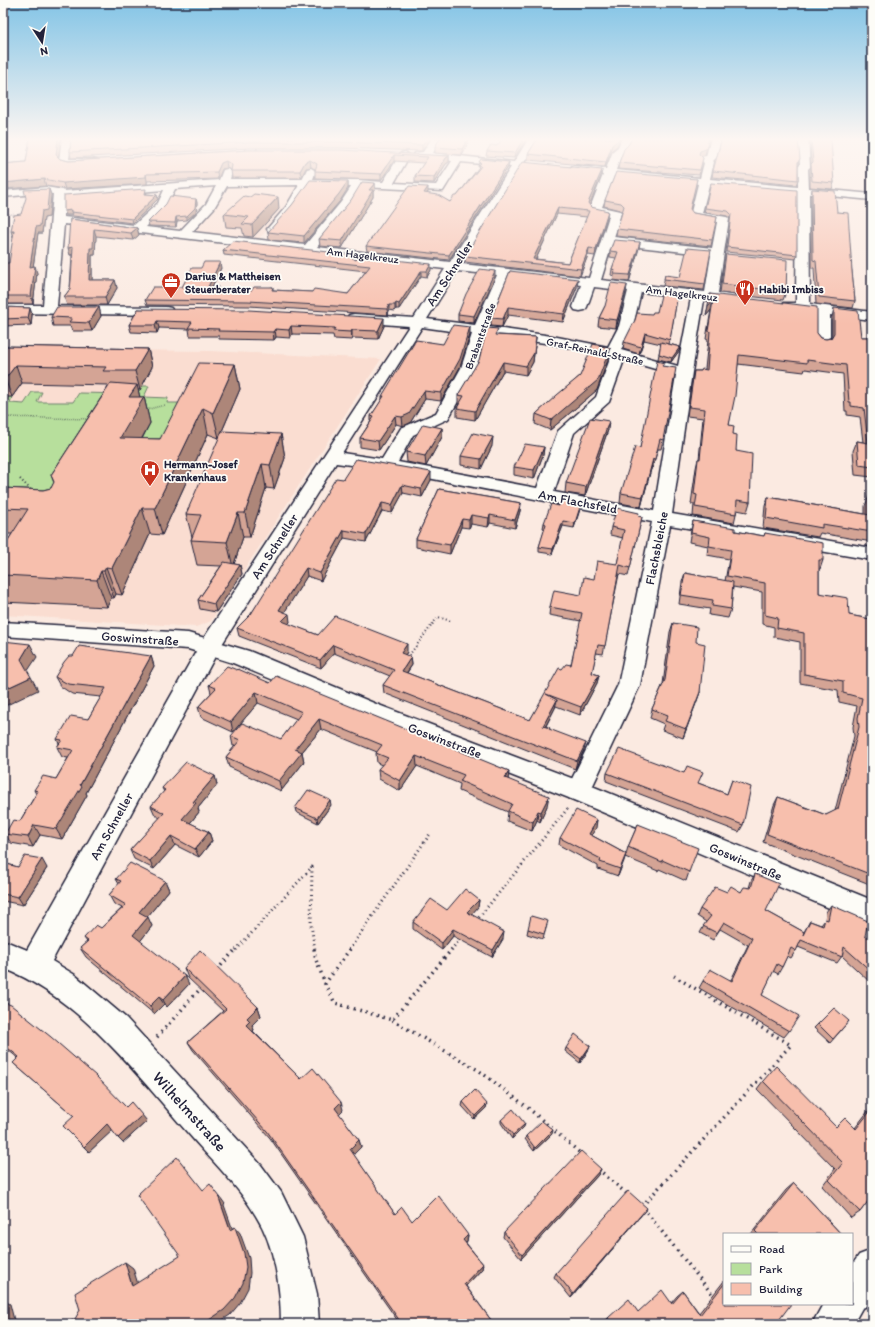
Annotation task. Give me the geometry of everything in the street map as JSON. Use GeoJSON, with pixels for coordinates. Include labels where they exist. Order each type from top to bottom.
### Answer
{"type":"FeatureCollection","features":[{"type":"Feature","properties":{"kind":"street"},"geometry":{"type":"LineString","coordinates":[[47,309],[50,305],[60,200]]}},
{"type":"Feature","properties":{"kind":"street"},"geometry":{"type":"LineString","coordinates":[[138,228],[162,205],[165,200]]}},
{"type":"Feature","properties":{"kind":"street"},"geometry":{"type":"LineString","coordinates":[[183,234],[210,208],[215,200]]}},
{"type":"Feature","properties":{"kind":"street"},"geometry":{"type":"LineString","coordinates":[[258,242],[277,225],[295,200]]}},
{"type":"Feature","properties":{"kind":"street"},"geometry":{"type":"LineString","coordinates":[[309,248],[349,200]]}},
{"type":"Feature","properties":{"kind":"street","name":"Am Schneller"},"geometry":{"type":"LineString","coordinates":[[34,966],[210,646],[417,322],[500,200]]}},
{"type":"Feature","properties":{"kind":"street"},"geometry":{"type":"LineString","coordinates":[[580,307],[592,282],[608,240],[616,213],[595,210],[599,200]]}},
{"type":"Feature","properties":{"kind":"street","name":"Flachsbleiche"},"geometry":{"type":"LineString","coordinates":[[575,797],[629,685],[662,518],[684,372],[717,254],[723,219],[696,216],[700,200]]}},
{"type":"Feature","properties":{"kind":"street"},"geometry":{"type":"LineString","coordinates":[[802,200],[803,308]]}},
{"type":"Feature","properties":{"kind":"street","name":"Am Hagelkreuz"},"geometry":{"type":"LineString","coordinates":[[58,220],[258,242],[749,301]]}},
{"type":"Feature","properties":{"kind":"street"},"geometry":{"type":"LineString","coordinates":[[608,240],[717,254],[732,258]]}},
{"type":"Feature","properties":{"kind":"street"},"geometry":{"type":"LineString","coordinates":[[787,264],[803,266]]}},
{"type":"Feature","properties":{"kind":"street","name":"Brabantstraße"},"geometry":{"type":"LineString","coordinates":[[387,465],[407,432],[442,416],[469,368],[480,331],[505,272]]}},
{"type":"Feature","properties":{"kind":"street"},"geometry":{"type":"LineString","coordinates":[[544,494],[566,431],[603,399],[616,353],[626,326],[636,287]]}},
{"type":"Feature","properties":{"kind":"street"},"geometry":{"type":"LineString","coordinates":[[772,304],[872,316]]}},
{"type":"Feature","properties":{"kind":"street"},"geometry":{"type":"LineString","coordinates":[[3,309],[179,311]]}},
{"type":"Feature","properties":{"kind":"street"},"geometry":{"type":"LineString","coordinates":[[823,310],[823,342]]}},
{"type":"Feature","properties":{"kind":"street","name":"Graf-Reinald-Straße"},"geometry":{"type":"LineString","coordinates":[[340,318],[417,322],[552,340],[616,353],[684,372]]}},
{"type":"Feature","properties":{"kind":"street","name":"Am Flachsfeld"},"geometry":{"type":"LineString","coordinates":[[332,457],[387,465],[544,494],[662,518],[872,554]]}},
{"type":"Feature","properties":{"kind":"street","name":"Goswinstraße"},"geometry":{"type":"LineString","coordinates":[[3,629],[188,641],[241,656],[575,797],[872,913]]}},
{"type":"Feature","properties":{"kind":"street","name":"Wilhelmstraße"},"geometry":{"type":"LineString","coordinates":[[3,954],[34,966],[65,985],[115,1029],[249,1177],[269,1204],[285,1237],[299,1294],[300,1324]]}},
{"type":"Feature","properties":{"kind":"street"},"geometry":{"type":"LineString","coordinates":[[853,1293],[872,1268]]}},
{"type":"Feature","properties":{"kind":"street"},"geometry":{"type":"LineString","coordinates":[[831,1324],[844,1305]]}},
{"type":"Feature","properties":{"kind":"path"},"geometry":{"type":"LineString","coordinates":[[3,213],[18,215]]}},
{"type":"Feature","properties":{"kind":"path"},"geometry":{"type":"LineString","coordinates":[[139,410],[165,405]]}},
{"type":"Feature","properties":{"kind":"path"},"geometry":{"type":"LineString","coordinates":[[3,417],[91,419]]}},
{"type":"Feature","properties":{"kind":"path"},"geometry":{"type":"LineString","coordinates":[[20,480],[35,494]]}},
{"type":"Feature","properties":{"kind":"path"},"geometry":{"type":"LineString","coordinates":[[405,660],[438,617],[451,621]]}},
{"type":"Feature","properties":{"kind":"path"},"geometry":{"type":"LineString","coordinates":[[471,927],[575,797]]}},
{"type":"Feature","properties":{"kind":"path"},"geometry":{"type":"LineString","coordinates":[[325,984],[430,834]]}},
{"type":"Feature","properties":{"kind":"path"},"geometry":{"type":"LineString","coordinates":[[215,972],[312,867],[311,925],[316,960],[325,984],[335,1003],[392,1020],[478,1070],[527,1107],[581,1154]]}},
{"type":"Feature","properties":{"kind":"path"},"geometry":{"type":"LineString","coordinates":[[392,1020],[466,933]]}},
{"type":"Feature","properties":{"kind":"path"},"geometry":{"type":"LineString","coordinates":[[641,1207],[791,1045],[674,976]]}},
{"type":"Feature","properties":{"kind":"path"},"geometry":{"type":"LineString","coordinates":[[140,1055],[205,984]]}},
{"type":"Feature","properties":{"kind":"path"},"geometry":{"type":"LineString","coordinates":[[593,1165],[629,1196]]}},
{"type":"Feature","properties":{"kind":"path"},"geometry":{"type":"LineString","coordinates":[[635,1202],[641,1207],[712,1294]]}},
{"type":"Feature","properties":{"kind":"shaded area"},"geometry":{"type":"Polygon","coordinates":[[[214,200],[292,200],[276,222],[256,241],[187,233],[214,200]]]}},
{"type":"Feature","properties":{"kind":"shaded area","name":"Hermann-Josef Krankenhaus"},"geometry":{"type":"Polygon","coordinates":[[[3,349],[210,351],[381,359],[211,621],[196,627],[3,615],[3,349]]]}},
{"type":"Feature","properties":{"kind":"green space"},"geometry":{"type":"Polygon","coordinates":[[[135,386],[149,386],[144,397],[168,398],[167,403],[195,405],[114,490],[150,423],[78,477],[3,508],[3,397],[12,397],[10,403],[24,404],[32,392],[42,392],[37,402],[73,402],[79,393],[131,394],[135,386]]]}},
{"type":"Feature","properties":{"kind":"building"},"geometry":{"type":"Polygon","coordinates":[[[25,200],[48,200],[47,210],[42,211],[40,226],[36,227],[30,267],[35,266],[31,296],[3,296],[3,276],[5,263],[9,263],[14,231],[11,231],[14,215],[21,214],[25,200]]]}},
{"type":"Feature","properties":{"kind":"building"},"geometry":{"type":"Polygon","coordinates":[[[64,200],[152,200],[132,219],[71,212],[71,210],[64,211],[64,200]]]}},
{"type":"Feature","properties":{"kind":"building"},"geometry":{"type":"Polygon","coordinates":[[[168,200],[196,200],[195,208],[187,216],[176,217],[175,223],[148,222],[166,204],[168,200]]]}},
{"type":"Feature","properties":{"kind":"building"},"geometry":{"type":"Polygon","coordinates":[[[240,200],[275,200],[252,225],[242,224],[249,217],[224,214],[240,200]]]}},
{"type":"Feature","properties":{"kind":"building"},"geometry":{"type":"Polygon","coordinates":[[[296,200],[334,200],[304,236],[268,232],[296,200]]]}},
{"type":"Feature","properties":{"kind":"building"},"geometry":{"type":"Polygon","coordinates":[[[351,200],[367,200],[342,241],[319,239],[351,200]]]}},
{"type":"Feature","properties":{"kind":"building"},"geometry":{"type":"Polygon","coordinates":[[[399,200],[446,200],[450,202],[451,200],[485,200],[449,255],[366,246],[399,200]]]}},
{"type":"Feature","properties":{"kind":"building"},"geometry":{"type":"Polygon","coordinates":[[[499,200],[589,200],[588,203],[591,207],[608,211],[596,249],[589,248],[581,269],[465,256],[499,200]],[[558,208],[533,259],[568,263],[589,211],[558,208]]]}},
{"type":"Feature","properties":{"kind":"building"},"geometry":{"type":"Polygon","coordinates":[[[605,200],[692,200],[690,209],[693,213],[717,217],[712,240],[617,229],[624,206],[621,203],[605,200]]]}},
{"type":"Feature","properties":{"kind":"building"},"geometry":{"type":"Polygon","coordinates":[[[707,200],[797,200],[797,255],[727,247],[731,214],[728,211],[705,208],[707,200]]]}},
{"type":"Feature","properties":{"kind":"building"},"geometry":{"type":"Polygon","coordinates":[[[812,200],[836,200],[837,212],[848,213],[855,301],[819,297],[816,261],[813,260],[812,200]]]}},
{"type":"Feature","properties":{"kind":"building"},"geometry":{"type":"Polygon","coordinates":[[[70,219],[137,228],[131,233],[94,229],[93,248],[90,248],[89,280],[115,280],[105,297],[64,297],[70,289],[71,280],[73,247],[68,248],[70,219]]]}},
{"type":"Feature","properties":{"kind":"building"},"geometry":{"type":"Polygon","coordinates":[[[614,240],[640,242],[630,275],[614,274],[615,270],[612,269],[618,252],[610,251],[614,240]]]}},
{"type":"Feature","properties":{"kind":"building"},"geometry":{"type":"Polygon","coordinates":[[[233,241],[346,254],[356,260],[359,256],[431,264],[427,271],[421,271],[399,304],[396,303],[395,305],[389,305],[387,309],[248,301],[145,300],[153,287],[182,287],[192,268],[201,268],[204,262],[220,262],[208,287],[218,287],[216,290],[252,290],[254,287],[273,287],[272,290],[312,292],[314,289],[348,294],[370,266],[223,250],[233,241]]]}},
{"type":"Feature","properties":{"kind":"building"},"geometry":{"type":"Polygon","coordinates":[[[687,248],[711,250],[705,284],[664,279],[665,275],[680,277],[687,248]]]}},
{"type":"Feature","properties":{"kind":"building"},"geometry":{"type":"Polygon","coordinates":[[[726,254],[787,260],[786,292],[722,284],[726,254]]]}},
{"type":"Feature","properties":{"kind":"building"},"geometry":{"type":"Polygon","coordinates":[[[480,269],[495,271],[474,316],[458,314],[466,294],[480,269]]]}},
{"type":"Feature","properties":{"kind":"building"},"geometry":{"type":"Polygon","coordinates":[[[510,271],[578,279],[564,314],[508,307],[503,319],[491,318],[510,271]]]}},
{"type":"Feature","properties":{"kind":"building"},"geometry":{"type":"Polygon","coordinates":[[[611,283],[627,285],[617,320],[599,318],[605,306],[611,283]]]}},
{"type":"Feature","properties":{"kind":"building"},"geometry":{"type":"Polygon","coordinates":[[[662,291],[678,293],[670,340],[645,333],[641,347],[624,342],[637,313],[652,314],[653,312],[657,312],[662,291]]]}},
{"type":"Feature","properties":{"kind":"building"},"geometry":{"type":"Polygon","coordinates":[[[710,294],[817,307],[817,333],[821,338],[826,339],[831,338],[834,333],[834,308],[858,311],[861,337],[872,337],[872,467],[859,465],[857,441],[868,443],[864,408],[851,406],[851,402],[849,402],[846,365],[807,360],[807,363],[739,355],[735,396],[729,425],[734,426],[733,434],[737,435],[736,451],[752,454],[750,502],[737,500],[736,514],[695,507],[697,495],[694,494],[698,459],[700,459],[705,409],[689,407],[694,371],[701,371],[702,369],[707,370],[710,331],[708,331],[713,301],[708,307],[710,294]]]}},
{"type":"Feature","properties":{"kind":"building"},"geometry":{"type":"Polygon","coordinates":[[[3,307],[30,308],[28,318],[3,319],[3,307]]]}},
{"type":"Feature","properties":{"kind":"building"},"geometry":{"type":"Polygon","coordinates":[[[57,307],[99,307],[89,323],[69,322],[72,318],[51,317],[57,307]]]}},
{"type":"Feature","properties":{"kind":"building"},"geometry":{"type":"Polygon","coordinates":[[[138,309],[248,310],[384,318],[378,331],[333,331],[335,328],[291,326],[289,330],[275,329],[273,332],[218,331],[219,329],[188,328],[192,322],[157,321],[155,325],[129,325],[138,309]]]}},
{"type":"Feature","properties":{"kind":"building"},"geometry":{"type":"Polygon","coordinates":[[[453,325],[470,327],[460,359],[441,393],[424,391],[409,414],[402,417],[395,416],[378,441],[360,438],[374,417],[371,416],[384,396],[382,396],[416,340],[443,344],[453,325]]]}},
{"type":"Feature","properties":{"kind":"building"},"geometry":{"type":"Polygon","coordinates":[[[487,328],[498,329],[495,335],[536,337],[534,353],[526,366],[503,362],[475,411],[457,408],[464,396],[458,395],[479,360],[487,328]]]}},
{"type":"Feature","properties":{"kind":"building"},"geometry":{"type":"Polygon","coordinates":[[[661,342],[680,347],[672,358],[659,354],[661,342]]]}},
{"type":"Feature","properties":{"kind":"building"},"geometry":{"type":"Polygon","coordinates":[[[593,344],[610,348],[598,380],[551,420],[536,414],[580,376],[593,344]]]}},
{"type":"Feature","properties":{"kind":"building"},"geometry":{"type":"Polygon","coordinates":[[[3,346],[148,349],[135,371],[103,371],[106,367],[16,365],[5,379],[3,379],[3,346]]]}},
{"type":"Feature","properties":{"kind":"building"},"geometry":{"type":"Polygon","coordinates":[[[657,361],[664,363],[662,366],[676,368],[663,440],[660,439],[643,497],[621,493],[635,447],[640,448],[657,361]]]}},
{"type":"Feature","properties":{"kind":"building"},"geometry":{"type":"Polygon","coordinates":[[[199,363],[235,364],[213,413],[203,408],[155,508],[142,508],[112,568],[106,567],[104,571],[101,571],[97,580],[3,575],[3,548],[28,509],[3,508],[3,488],[43,490],[51,488],[54,482],[51,475],[111,383],[137,385],[129,397],[144,397],[120,438],[160,439],[199,363]]]}},
{"type":"Feature","properties":{"kind":"building"},"geometry":{"type":"Polygon","coordinates":[[[590,418],[609,421],[586,487],[566,483],[590,418]]]}},
{"type":"Feature","properties":{"kind":"building"},"geometry":{"type":"Polygon","coordinates":[[[423,424],[442,428],[425,456],[406,452],[423,424]]]}},
{"type":"Feature","properties":{"kind":"building"},"geometry":{"type":"Polygon","coordinates":[[[222,431],[281,434],[270,465],[262,464],[245,513],[238,513],[227,542],[191,540],[201,515],[186,514],[222,431]]]}},
{"type":"Feature","properties":{"kind":"building"},"geometry":{"type":"Polygon","coordinates":[[[473,433],[493,437],[481,459],[461,456],[473,433]]]}},
{"type":"Feature","properties":{"kind":"building"},"geometry":{"type":"Polygon","coordinates":[[[525,444],[544,447],[534,470],[514,467],[525,444]]]}},
{"type":"Feature","properties":{"kind":"building"},"geometry":{"type":"Polygon","coordinates":[[[356,459],[431,472],[421,489],[402,485],[392,505],[382,503],[366,534],[344,530],[320,573],[306,568],[279,610],[289,614],[282,621],[318,635],[335,616],[407,644],[401,653],[411,657],[402,671],[530,720],[559,668],[562,669],[566,664],[571,665],[582,613],[550,607],[554,590],[581,595],[584,577],[594,579],[597,561],[617,564],[624,530],[611,527],[617,508],[639,513],[638,516],[642,517],[630,568],[620,565],[605,646],[598,645],[592,673],[599,675],[581,707],[546,694],[557,700],[543,726],[586,743],[577,761],[383,685],[394,670],[333,645],[320,660],[237,628],[251,614],[336,478],[343,479],[356,459]]]}},
{"type":"Feature","properties":{"kind":"building"},"geometry":{"type":"Polygon","coordinates":[[[439,489],[521,503],[515,520],[490,515],[489,518],[471,515],[469,520],[462,519],[450,545],[416,539],[439,489]]]}},
{"type":"Feature","properties":{"kind":"building"},"geometry":{"type":"Polygon","coordinates":[[[869,496],[872,497],[872,532],[822,524],[822,528],[766,518],[768,497],[870,515],[869,496]]]}},
{"type":"Feature","properties":{"kind":"building"},"geometry":{"type":"Polygon","coordinates":[[[561,500],[581,504],[575,523],[563,521],[553,549],[539,547],[546,524],[544,523],[551,504],[559,506],[561,500]]]}},
{"type":"Feature","properties":{"kind":"building"},"geometry":{"type":"Polygon","coordinates":[[[693,521],[735,528],[735,531],[764,536],[765,533],[823,543],[823,560],[819,560],[819,593],[848,598],[849,615],[870,619],[872,650],[872,819],[870,831],[872,832],[872,875],[767,834],[778,797],[826,815],[838,809],[859,727],[858,718],[862,698],[843,693],[843,681],[804,674],[804,633],[777,628],[778,618],[765,615],[765,583],[727,576],[731,550],[709,546],[710,537],[691,533],[693,521]]]}},
{"type":"Feature","properties":{"kind":"building"},"geometry":{"type":"Polygon","coordinates":[[[224,562],[240,565],[214,604],[198,600],[224,562]]]}},
{"type":"Feature","properties":{"kind":"building"},"geometry":{"type":"Polygon","coordinates":[[[685,573],[733,582],[731,609],[712,606],[713,600],[681,595],[685,573]]]}},
{"type":"Feature","properties":{"kind":"building"},"geometry":{"type":"Polygon","coordinates":[[[673,623],[697,627],[696,642],[705,644],[700,692],[686,729],[665,721],[668,715],[652,709],[665,680],[673,623]]]}},
{"type":"Feature","properties":{"kind":"building"},"geometry":{"type":"Polygon","coordinates":[[[3,641],[30,644],[21,659],[31,677],[3,690],[3,641]]]}},
{"type":"Feature","properties":{"kind":"building"},"geometry":{"type":"Polygon","coordinates":[[[79,646],[151,656],[80,785],[82,786],[56,829],[34,825],[28,837],[5,834],[13,820],[20,821],[38,791],[34,790],[43,776],[56,779],[73,750],[57,747],[62,740],[57,739],[71,716],[88,719],[106,688],[68,684],[55,677],[64,662],[69,656],[73,656],[79,646]]]}},
{"type":"Feature","properties":{"kind":"building"},"geometry":{"type":"Polygon","coordinates":[[[227,666],[237,670],[238,669],[270,683],[276,676],[509,771],[505,778],[549,796],[541,812],[538,811],[533,822],[508,811],[512,804],[460,781],[464,775],[416,756],[400,781],[378,769],[388,758],[376,753],[382,745],[319,719],[295,749],[302,752],[279,781],[226,757],[240,740],[231,736],[242,723],[281,739],[302,712],[256,692],[231,722],[198,707],[216,688],[209,685],[227,666]]]}},
{"type":"Feature","properties":{"kind":"building"},"geometry":{"type":"Polygon","coordinates":[[[619,749],[684,773],[687,766],[703,772],[698,783],[727,794],[732,780],[751,787],[743,825],[607,773],[619,749]]]}},
{"type":"Feature","properties":{"kind":"building"},"geometry":{"type":"Polygon","coordinates":[[[186,762],[215,776],[193,802],[196,803],[182,819],[209,832],[195,849],[171,836],[150,861],[130,850],[164,813],[151,806],[165,790],[162,788],[186,762]]]}},
{"type":"Feature","properties":{"kind":"building"},"geometry":{"type":"Polygon","coordinates":[[[308,790],[330,800],[317,818],[295,808],[308,790]]]}},
{"type":"Feature","properties":{"kind":"building"},"geometry":{"type":"Polygon","coordinates":[[[576,810],[597,820],[589,834],[626,854],[620,869],[600,862],[601,859],[560,838],[576,810]]]}},
{"type":"Feature","properties":{"kind":"building"},"geometry":{"type":"Polygon","coordinates":[[[638,824],[698,848],[689,872],[628,847],[638,824]]]}},
{"type":"Feature","properties":{"kind":"building"},"geometry":{"type":"Polygon","coordinates":[[[25,856],[42,859],[18,897],[3,894],[3,863],[18,867],[25,856]]]}},
{"type":"Feature","properties":{"kind":"building"},"geometry":{"type":"Polygon","coordinates":[[[130,863],[165,881],[139,912],[148,917],[133,935],[185,976],[163,1000],[159,997],[150,1006],[80,948],[88,941],[84,938],[96,925],[101,928],[126,905],[109,895],[121,881],[116,879],[130,863]]]}},
{"type":"Feature","properties":{"kind":"building"},"geometry":{"type":"Polygon","coordinates":[[[755,874],[779,884],[766,911],[804,932],[803,935],[810,921],[823,926],[825,919],[828,920],[831,905],[868,921],[865,936],[872,939],[872,972],[844,947],[842,957],[801,940],[796,951],[791,948],[782,967],[777,964],[762,995],[799,1016],[789,1031],[703,981],[710,969],[732,981],[752,938],[724,922],[717,933],[703,926],[711,916],[700,909],[715,887],[727,892],[731,886],[741,892],[744,887],[751,888],[755,874]]]}},
{"type":"Feature","properties":{"kind":"building"},"geometry":{"type":"Polygon","coordinates":[[[465,889],[479,900],[467,912],[504,932],[493,950],[453,929],[442,943],[413,922],[431,899],[447,910],[465,889]]]}},
{"type":"Feature","properties":{"kind":"building"},"geometry":{"type":"Polygon","coordinates":[[[531,916],[548,921],[544,934],[528,929],[531,916]]]}},
{"type":"Feature","properties":{"kind":"building"},"geometry":{"type":"Polygon","coordinates":[[[200,950],[258,1007],[247,1018],[250,1021],[246,1025],[301,1079],[313,1068],[341,1102],[335,1108],[359,1140],[350,1149],[395,1214],[402,1207],[412,1221],[438,1195],[468,1235],[463,1240],[483,1264],[464,1284],[494,1324],[402,1324],[267,1131],[188,1042],[226,1009],[184,968],[200,950]]]}},
{"type":"Feature","properties":{"kind":"building"},"geometry":{"type":"Polygon","coordinates":[[[3,1002],[11,1005],[51,1037],[96,1076],[126,1107],[131,1102],[142,1115],[118,1138],[107,1124],[84,1147],[63,1126],[74,1116],[13,1063],[19,1057],[3,1044],[3,1002]]]}},
{"type":"Feature","properties":{"kind":"building"},"geometry":{"type":"Polygon","coordinates":[[[834,1008],[849,1021],[833,1039],[818,1024],[834,1008]]]}},
{"type":"Feature","properties":{"kind":"building"},"geometry":{"type":"Polygon","coordinates":[[[575,1034],[590,1046],[581,1059],[566,1048],[575,1034]]]}},
{"type":"Feature","properties":{"kind":"building"},"geometry":{"type":"Polygon","coordinates":[[[776,1066],[836,1127],[845,1118],[856,1129],[872,1109],[872,1196],[860,1212],[829,1180],[843,1163],[763,1081],[776,1066]]]}},
{"type":"Feature","properties":{"kind":"building"},"geometry":{"type":"Polygon","coordinates":[[[475,1090],[487,1104],[475,1116],[463,1102],[475,1090]]]}},
{"type":"Feature","properties":{"kind":"building"},"geometry":{"type":"Polygon","coordinates":[[[513,1109],[525,1124],[513,1135],[501,1120],[513,1109]]]}},
{"type":"Feature","properties":{"kind":"building"},"geometry":{"type":"Polygon","coordinates":[[[542,1121],[553,1130],[535,1148],[526,1136],[542,1121]]]}},
{"type":"Feature","properties":{"kind":"building"},"geometry":{"type":"Polygon","coordinates":[[[581,1151],[601,1169],[522,1255],[504,1232],[581,1151]]]}},
{"type":"Feature","properties":{"kind":"building"},"geometry":{"type":"Polygon","coordinates":[[[177,1157],[203,1190],[210,1184],[220,1197],[219,1198],[230,1230],[235,1227],[244,1253],[246,1267],[243,1283],[235,1298],[224,1310],[203,1324],[201,1324],[201,1322],[198,1324],[66,1324],[75,1319],[80,1310],[75,1293],[125,1262],[132,1286],[180,1256],[137,1195],[177,1157]]]}},
{"type":"Feature","properties":{"kind":"building"},"geometry":{"type":"Polygon","coordinates":[[[794,1183],[840,1233],[757,1233],[755,1231],[794,1183]]]}},
{"type":"Feature","properties":{"kind":"building"},"geometry":{"type":"Polygon","coordinates":[[[628,1191],[647,1208],[573,1294],[556,1273],[628,1191]]]}},
{"type":"Feature","properties":{"kind":"building"},"geometry":{"type":"Polygon","coordinates":[[[723,1285],[723,1305],[790,1305],[776,1324],[612,1324],[608,1318],[629,1299],[638,1312],[662,1290],[672,1304],[683,1291],[700,1315],[723,1285]]]}},
{"type":"Feature","properties":{"kind":"place","name":"Darius & Mattheisen Steuerberater"},"geometry":{"type":"Point","coordinates":[171,299]}},
{"type":"Feature","properties":{"kind":"place","name":"Habibi Imbiss"},"geometry":{"type":"Point","coordinates":[745,306]}},
{"type":"Feature","properties":{"kind":"place","name":"Hermann-Josef Krankenhaus"},"geometry":{"type":"Point","coordinates":[150,487]}}]}
